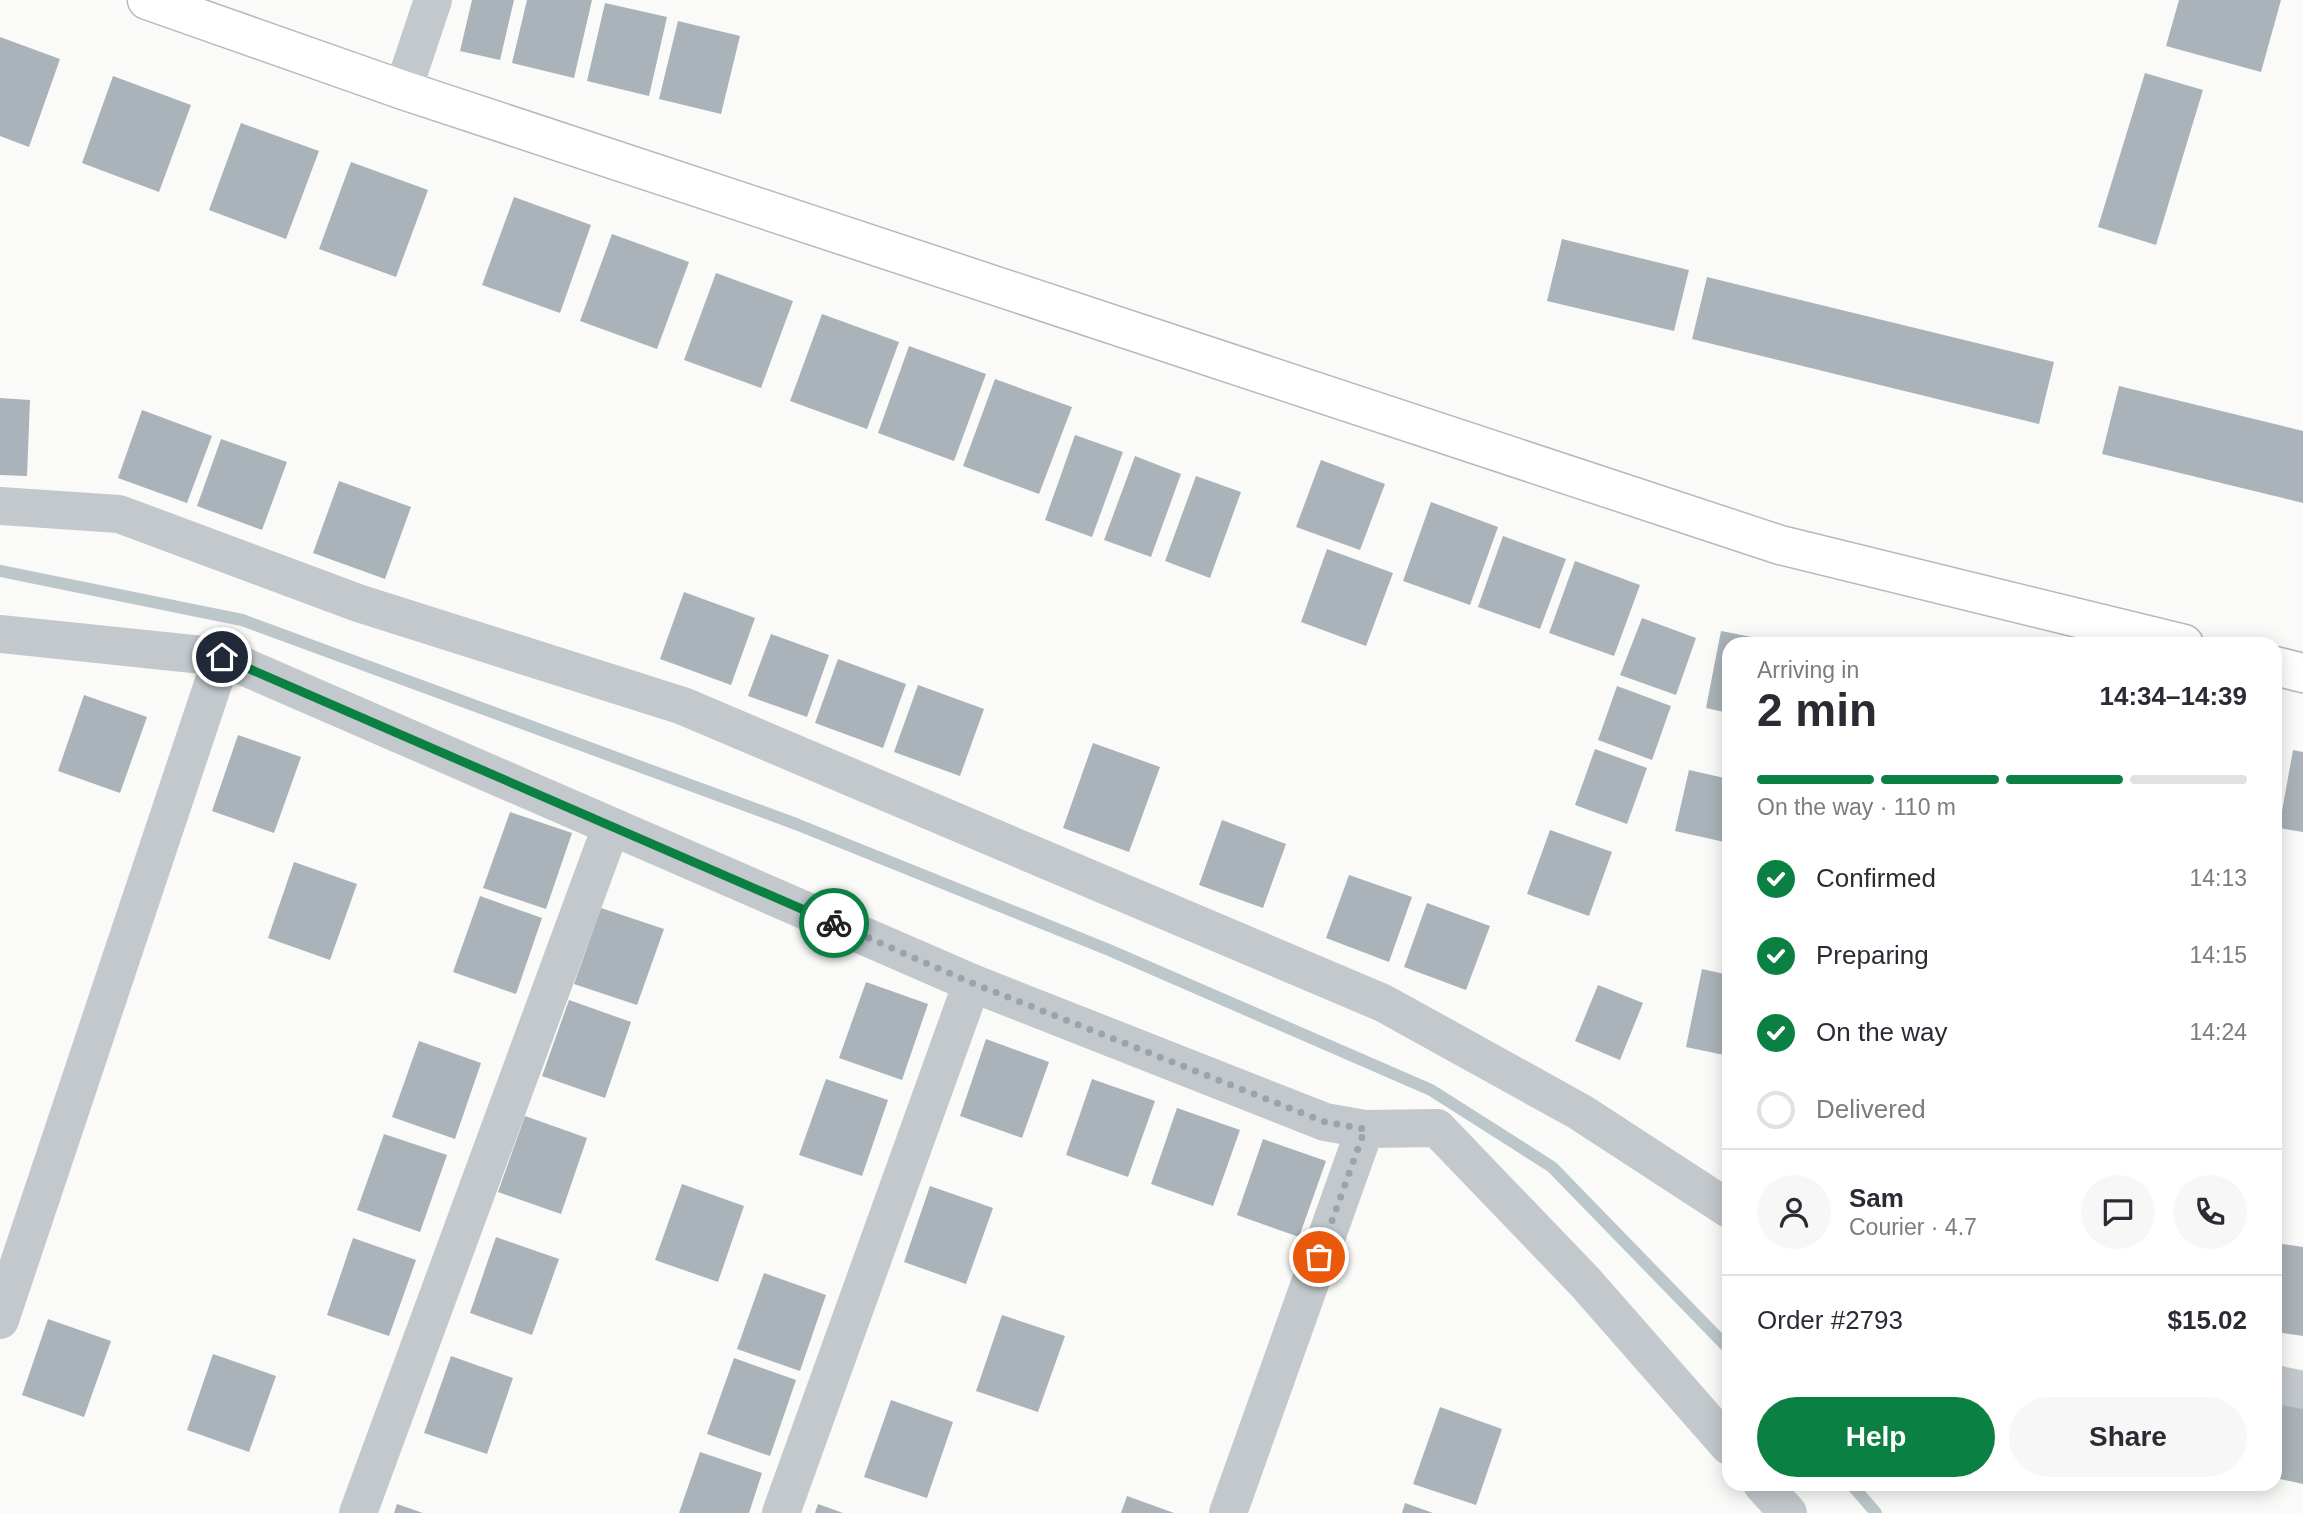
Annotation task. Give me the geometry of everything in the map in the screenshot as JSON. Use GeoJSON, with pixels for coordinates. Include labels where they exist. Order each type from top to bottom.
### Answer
{"type":"FeatureCollection","features":[{"type":"Feature","properties":{"kind":"main road"},"geometry":{"type":"LineString","coordinates":[[147,0],[403,90],[1780,545],[2155,637]]}},
{"type":"Feature","properties":{"kind":"main road"},"geometry":{"type":"LineString","coordinates":[[2282,668],[2303,673]]}},
{"type":"Feature","properties":{"kind":"street"},"geometry":{"type":"LineString","coordinates":[[403,90],[433,0]]}},
{"type":"Feature","properties":{"kind":"street"},"geometry":{"type":"LineString","coordinates":[[0,506],[119,514],[358,603],[683,706],[1383,1003],[1580,1112],[1722,1204]]}},
{"type":"Feature","properties":{"kind":"street"},"geometry":{"type":"LineString","coordinates":[[0,634],[222,657],[972,983],[1325,1122],[1365,1129],[1437,1128],[1585,1282],[1722,1438]]}},
{"type":"Feature","properties":{"kind":"street"},"geometry":{"type":"LineString","coordinates":[[0,1320],[222,657]]}},
{"type":"Feature","properties":{"kind":"street"},"geometry":{"type":"LineString","coordinates":[[358,1513],[611,827]]}},
{"type":"Feature","properties":{"kind":"street"},"geometry":{"type":"LineString","coordinates":[[781,1513],[972,983]]}},
{"type":"Feature","properties":{"kind":"street"},"geometry":{"type":"LineString","coordinates":[[1228,1513],[1365,1129]]}},
{"type":"Feature","properties":{"kind":"street"},"geometry":{"type":"LineString","coordinates":[[2282,1386],[2303,1390]]}},
{"type":"Feature","properties":{"kind":"street"},"geometry":{"type":"LineString","coordinates":[[1768,1491],[1788,1513]]}},
{"type":"Feature","properties":{"kind":"building"},"geometry":{"type":"Polygon","coordinates":[[[472,0],[514,0],[500,60],[460,51],[472,0]]]}},
{"type":"Feature","properties":{"kind":"building"},"geometry":{"type":"Polygon","coordinates":[[[527,0],[592,0],[574,78],[512,63],[527,0]]]}},
{"type":"Feature","properties":{"kind":"building"},"geometry":{"type":"Polygon","coordinates":[[[2179,0],[2281,0],[2261,72],[2166,46],[2179,0]]]}},
{"type":"Feature","properties":{"kind":"building"},"geometry":{"type":"Polygon","coordinates":[[[605,3],[667,17],[649,96],[587,81],[605,3]]]}},
{"type":"Feature","properties":{"kind":"building"},"geometry":{"type":"Polygon","coordinates":[[[678,21],[740,36],[721,114],[659,99],[678,21]]]}},
{"type":"Feature","properties":{"kind":"building"},"geometry":{"type":"Polygon","coordinates":[[[0,37],[60,59],[29,147],[0,136],[0,37]]]}},
{"type":"Feature","properties":{"kind":"building"},"geometry":{"type":"Polygon","coordinates":[[[2145,73],[2203,90],[2156,245],[2098,227],[2145,73]]]}},
{"type":"Feature","properties":{"kind":"building"},"geometry":{"type":"Polygon","coordinates":[[[113,76],[191,105],[159,192],[82,163],[113,76]]]}},
{"type":"Feature","properties":{"kind":"building"},"geometry":{"type":"Polygon","coordinates":[[[241,123],[319,151],[286,239],[209,210],[241,123]]]}},
{"type":"Feature","properties":{"kind":"building"},"geometry":{"type":"Polygon","coordinates":[[[351,162],[428,190],[396,277],[319,249],[351,162]]]}},
{"type":"Feature","properties":{"kind":"building"},"geometry":{"type":"Polygon","coordinates":[[[514,197],[591,225],[560,313],[482,285],[514,197]]]}},
{"type":"Feature","properties":{"kind":"building"},"geometry":{"type":"Polygon","coordinates":[[[612,234],[689,262],[657,349],[580,321],[612,234]]]}},
{"type":"Feature","properties":{"kind":"building"},"geometry":{"type":"Polygon","coordinates":[[[1562,239],[1689,270],[1674,331],[1547,301],[1562,239]]]}},
{"type":"Feature","properties":{"kind":"building"},"geometry":{"type":"Polygon","coordinates":[[[716,273],[793,301],[761,388],[684,360],[716,273]]]}},
{"type":"Feature","properties":{"kind":"building"},"geometry":{"type":"Polygon","coordinates":[[[1707,277],[2054,362],[2039,424],[1692,339],[1707,277]]]}},
{"type":"Feature","properties":{"kind":"building"},"geometry":{"type":"Polygon","coordinates":[[[822,314],[899,342],[867,429],[790,401],[822,314]]]}},
{"type":"Feature","properties":{"kind":"building"},"geometry":{"type":"Polygon","coordinates":[[[909,346],[986,374],[954,461],[878,433],[909,346]]]}},
{"type":"Feature","properties":{"kind":"building"},"geometry":{"type":"Polygon","coordinates":[[[995,379],[1072,407],[1039,494],[963,466],[995,379]]]}},
{"type":"Feature","properties":{"kind":"building"},"geometry":{"type":"Polygon","coordinates":[[[2119,386],[2303,431],[2303,503],[2102,454],[2119,386]]]}},
{"type":"Feature","properties":{"kind":"building"},"geometry":{"type":"Polygon","coordinates":[[[0,398],[30,400],[27,476],[0,475],[0,398]]]}},
{"type":"Feature","properties":{"kind":"building"},"geometry":{"type":"Polygon","coordinates":[[[142,410],[212,436],[187,503],[118,478],[142,410]]]}},
{"type":"Feature","properties":{"kind":"building"},"geometry":{"type":"Polygon","coordinates":[[[1075,435],[1123,452],[1092,537],[1045,520],[1075,435]]]}},
{"type":"Feature","properties":{"kind":"building"},"geometry":{"type":"Polygon","coordinates":[[[221,439],[287,462],[262,530],[197,506],[221,439]]]}},
{"type":"Feature","properties":{"kind":"building"},"geometry":{"type":"Polygon","coordinates":[[[1135,456],[1181,474],[1151,557],[1104,540],[1135,456]]]}},
{"type":"Feature","properties":{"kind":"building"},"geometry":{"type":"Polygon","coordinates":[[[1321,460],[1385,484],[1360,550],[1296,527],[1321,460]]]}},
{"type":"Feature","properties":{"kind":"building"},"geometry":{"type":"Polygon","coordinates":[[[1196,476],[1241,492],[1210,578],[1165,561],[1196,476]]]}},
{"type":"Feature","properties":{"kind":"building"},"geometry":{"type":"Polygon","coordinates":[[[339,481],[411,507],[385,579],[313,553],[339,481]]]}},
{"type":"Feature","properties":{"kind":"building"},"geometry":{"type":"Polygon","coordinates":[[[1431,502],[1498,527],[1470,605],[1403,581],[1431,502]]]}},
{"type":"Feature","properties":{"kind":"building"},"geometry":{"type":"Polygon","coordinates":[[[1503,536],[1566,559],[1540,629],[1478,607],[1503,536]]]}},
{"type":"Feature","properties":{"kind":"building"},"geometry":{"type":"Polygon","coordinates":[[[1327,549],[1393,573],[1366,646],[1301,622],[1327,549]]]}},
{"type":"Feature","properties":{"kind":"building"},"geometry":{"type":"Polygon","coordinates":[[[1575,561],[1640,585],[1614,656],[1549,633],[1575,561]]]}},
{"type":"Feature","properties":{"kind":"building"},"geometry":{"type":"Polygon","coordinates":[[[684,592],[755,618],[731,685],[660,659],[684,592]]]}},
{"type":"Feature","properties":{"kind":"building"},"geometry":{"type":"Polygon","coordinates":[[[1642,618],[1696,638],[1676,695],[1620,675],[1642,618]]]}},
{"type":"Feature","properties":{"kind":"building"},"geometry":{"type":"Polygon","coordinates":[[[1721,631],[1752,637],[1722,637],[1722,711],[1706,708],[1721,631]]]}},
{"type":"Feature","properties":{"kind":"building"},"geometry":{"type":"Polygon","coordinates":[[[771,634],[829,655],[807,717],[748,696],[771,634]]]}},
{"type":"Feature","properties":{"kind":"building"},"geometry":{"type":"Polygon","coordinates":[[[838,659],[906,684],[883,748],[815,723],[838,659]]]}},
{"type":"Feature","properties":{"kind":"building"},"geometry":{"type":"Polygon","coordinates":[[[918,685],[984,709],[960,776],[894,752],[918,685]]]}},
{"type":"Feature","properties":{"kind":"building"},"geometry":{"type":"Polygon","coordinates":[[[1617,686],[1671,706],[1652,760],[1598,740],[1617,686]]]}},
{"type":"Feature","properties":{"kind":"building"},"geometry":{"type":"Polygon","coordinates":[[[84,695],[147,717],[120,793],[58,771],[84,695]]]}},
{"type":"Feature","properties":{"kind":"building"},"geometry":{"type":"Polygon","coordinates":[[[238,735],[301,757],[274,833],[212,811],[238,735]]]}},
{"type":"Feature","properties":{"kind":"building"},"geometry":{"type":"Polygon","coordinates":[[[1093,743],[1160,767],[1129,852],[1063,828],[1093,743]]]}},
{"type":"Feature","properties":{"kind":"building"},"geometry":{"type":"Polygon","coordinates":[[[1595,749],[1647,768],[1627,824],[1575,805],[1595,749]]]}},
{"type":"Feature","properties":{"kind":"building"},"geometry":{"type":"Polygon","coordinates":[[[2293,750],[2303,752],[2303,832],[2282,828],[2282,811],[2293,750]]]}},
{"type":"Feature","properties":{"kind":"building"},"geometry":{"type":"Polygon","coordinates":[[[1689,770],[1722,777],[1722,841],[1675,831],[1689,770]]]}},
{"type":"Feature","properties":{"kind":"building"},"geometry":{"type":"Polygon","coordinates":[[[510,812],[572,833],[546,909],[483,888],[510,812]]]}},
{"type":"Feature","properties":{"kind":"building"},"geometry":{"type":"Polygon","coordinates":[[[1222,820],[1286,844],[1263,908],[1199,885],[1222,820]]]}},
{"type":"Feature","properties":{"kind":"building"},"geometry":{"type":"Polygon","coordinates":[[[1550,830],[1612,852],[1589,916],[1527,894],[1550,830]]]}},
{"type":"Feature","properties":{"kind":"building"},"geometry":{"type":"Polygon","coordinates":[[[294,862],[357,884],[330,960],[268,938],[294,862]]]}},
{"type":"Feature","properties":{"kind":"building"},"geometry":{"type":"Polygon","coordinates":[[[1349,875],[1412,897],[1389,962],[1326,938],[1349,875]]]}},
{"type":"Feature","properties":{"kind":"building"},"geometry":{"type":"Polygon","coordinates":[[[480,896],[542,918],[516,994],[453,972],[480,896]]]}},
{"type":"Feature","properties":{"kind":"building"},"geometry":{"type":"Polygon","coordinates":[[[1427,903],[1490,926],[1466,990],[1404,967],[1427,903]]]}},
{"type":"Feature","properties":{"kind":"building"},"geometry":{"type":"Polygon","coordinates":[[[601,908],[664,929],[637,1005],[574,984],[601,908]]]}},
{"type":"Feature","properties":{"kind":"building"},"geometry":{"type":"Polygon","coordinates":[[[1702,969],[1722,973],[1722,1055],[1686,1047],[1702,969]]]}},
{"type":"Feature","properties":{"kind":"building"},"geometry":{"type":"Polygon","coordinates":[[[866,982],[928,1004],[902,1080],[839,1058],[866,982]]]}},
{"type":"Feature","properties":{"kind":"building"},"geometry":{"type":"Polygon","coordinates":[[[1598,985],[1643,1003],[1620,1060],[1575,1041],[1598,985]]]}},
{"type":"Feature","properties":{"kind":"building"},"geometry":{"type":"Polygon","coordinates":[[[569,1000],[631,1022],[605,1098],[542,1076],[569,1000]]]}},
{"type":"Feature","properties":{"kind":"building"},"geometry":{"type":"Polygon","coordinates":[[[986,1039],[1049,1062],[1022,1138],[960,1116],[986,1039]]]}},
{"type":"Feature","properties":{"kind":"building"},"geometry":{"type":"Polygon","coordinates":[[[419,1041],[481,1063],[455,1139],[392,1117],[419,1041]]]}},
{"type":"Feature","properties":{"kind":"building"},"geometry":{"type":"Polygon","coordinates":[[[826,1079],[888,1100],[862,1176],[799,1155],[826,1079]]]}},
{"type":"Feature","properties":{"kind":"building"},"geometry":{"type":"Polygon","coordinates":[[[1092,1079],[1155,1101],[1128,1177],[1066,1155],[1092,1079]]]}},
{"type":"Feature","properties":{"kind":"building"},"geometry":{"type":"Polygon","coordinates":[[[1177,1108],[1240,1130],[1213,1206],[1151,1184],[1177,1108]]]}},
{"type":"Feature","properties":{"kind":"building"},"geometry":{"type":"Polygon","coordinates":[[[525,1116],[587,1138],[561,1214],[498,1192],[525,1116]]]}},
{"type":"Feature","properties":{"kind":"building"},"geometry":{"type":"Polygon","coordinates":[[[384,1134],[447,1155],[420,1232],[357,1210],[384,1134]]]}},
{"type":"Feature","properties":{"kind":"building"},"geometry":{"type":"Polygon","coordinates":[[[1263,1139],[1326,1161],[1299,1237],[1237,1215],[1263,1139]]]}},
{"type":"Feature","properties":{"kind":"building"},"geometry":{"type":"Polygon","coordinates":[[[682,1184],[744,1206],[718,1282],[655,1260],[682,1184]]]}},
{"type":"Feature","properties":{"kind":"building"},"geometry":{"type":"Polygon","coordinates":[[[930,1186],[993,1208],[966,1284],[904,1262],[930,1186]]]}},
{"type":"Feature","properties":{"kind":"building"},"geometry":{"type":"Polygon","coordinates":[[[496,1237],[559,1259],[532,1335],[470,1313],[496,1237]]]}},
{"type":"Feature","properties":{"kind":"building"},"geometry":{"type":"Polygon","coordinates":[[[353,1238],[416,1260],[389,1336],[327,1315],[353,1238]]]}},
{"type":"Feature","properties":{"kind":"building"},"geometry":{"type":"Polygon","coordinates":[[[2282,1244],[2303,1247],[2303,1336],[2282,1333],[2282,1244]]]}},
{"type":"Feature","properties":{"kind":"building"},"geometry":{"type":"Polygon","coordinates":[[[764,1273],[826,1295],[800,1371],[737,1349],[764,1273]]]}},
{"type":"Feature","properties":{"kind":"building"},"geometry":{"type":"Polygon","coordinates":[[[1002,1315],[1065,1336],[1038,1412],[976,1391],[1002,1315]]]}},
{"type":"Feature","properties":{"kind":"building"},"geometry":{"type":"Polygon","coordinates":[[[48,1319],[111,1341],[84,1417],[22,1395],[48,1319]]]}},
{"type":"Feature","properties":{"kind":"building"},"geometry":{"type":"Polygon","coordinates":[[[213,1354],[276,1376],[249,1452],[187,1430],[213,1354]]]}},
{"type":"Feature","properties":{"kind":"building"},"geometry":{"type":"Polygon","coordinates":[[[451,1356],[513,1378],[487,1454],[424,1433],[451,1356]]]}},
{"type":"Feature","properties":{"kind":"building"},"geometry":{"type":"Polygon","coordinates":[[[734,1358],[796,1380],[770,1456],[707,1434],[734,1358]]]}},
{"type":"Feature","properties":{"kind":"building"},"geometry":{"type":"Polygon","coordinates":[[[891,1400],[953,1422],[927,1498],[864,1477],[891,1400]]]}},
{"type":"Feature","properties":{"kind":"building"},"geometry":{"type":"Polygon","coordinates":[[[2282,1402],[2303,1406],[2303,1484],[2282,1480],[2282,1402]]]}},
{"type":"Feature","properties":{"kind":"building"},"geometry":{"type":"Polygon","coordinates":[[[1440,1407],[1502,1429],[1476,1505],[1413,1484],[1440,1407]]]}},
{"type":"Feature","properties":{"kind":"building"},"geometry":{"type":"Polygon","coordinates":[[[700,1452],[762,1473],[749,1513],[679,1513],[700,1452]]]}},
{"type":"Feature","properties":{"kind":"building"},"geometry":{"type":"Polygon","coordinates":[[[1127,1496],[1174,1513],[1121,1513],[1127,1496]]]}},
{"type":"Feature","properties":{"kind":"building"},"geometry":{"type":"Polygon","coordinates":[[[1405,1503],[1433,1513],[1402,1513],[1405,1503]]]}},
{"type":"Feature","properties":{"kind":"building"},"geometry":{"type":"Polygon","coordinates":[[[397,1504],[423,1513],[394,1513],[397,1504]]]}},
{"type":"Feature","properties":{"kind":"building"},"geometry":{"type":"Polygon","coordinates":[[[818,1504],[843,1513],[815,1513],[818,1504]]]}},
{"type":"Feature","properties":{"kind":"waterway"},"geometry":{"type":"LineString","coordinates":[[0,571],[242,620],[796,824],[1109,950],[1431,1090],[1552,1167],[1722,1342]]}},
{"type":"Feature","properties":{"kind":"waterway"},"geometry":{"type":"LineString","coordinates":[[1857,1491],[1876,1513]]}},
{"type":"Feature","properties":{"kind":"way so far"},"geometry":{"type":"LineString","coordinates":[[834,923],[972,983],[1325,1122],[1365,1129],[1319,1257]]}},
{"type":"Feature","properties":{"kind":"route"},"geometry":{"type":"LineString","coordinates":[[222,657],[834,923]]}}]}
